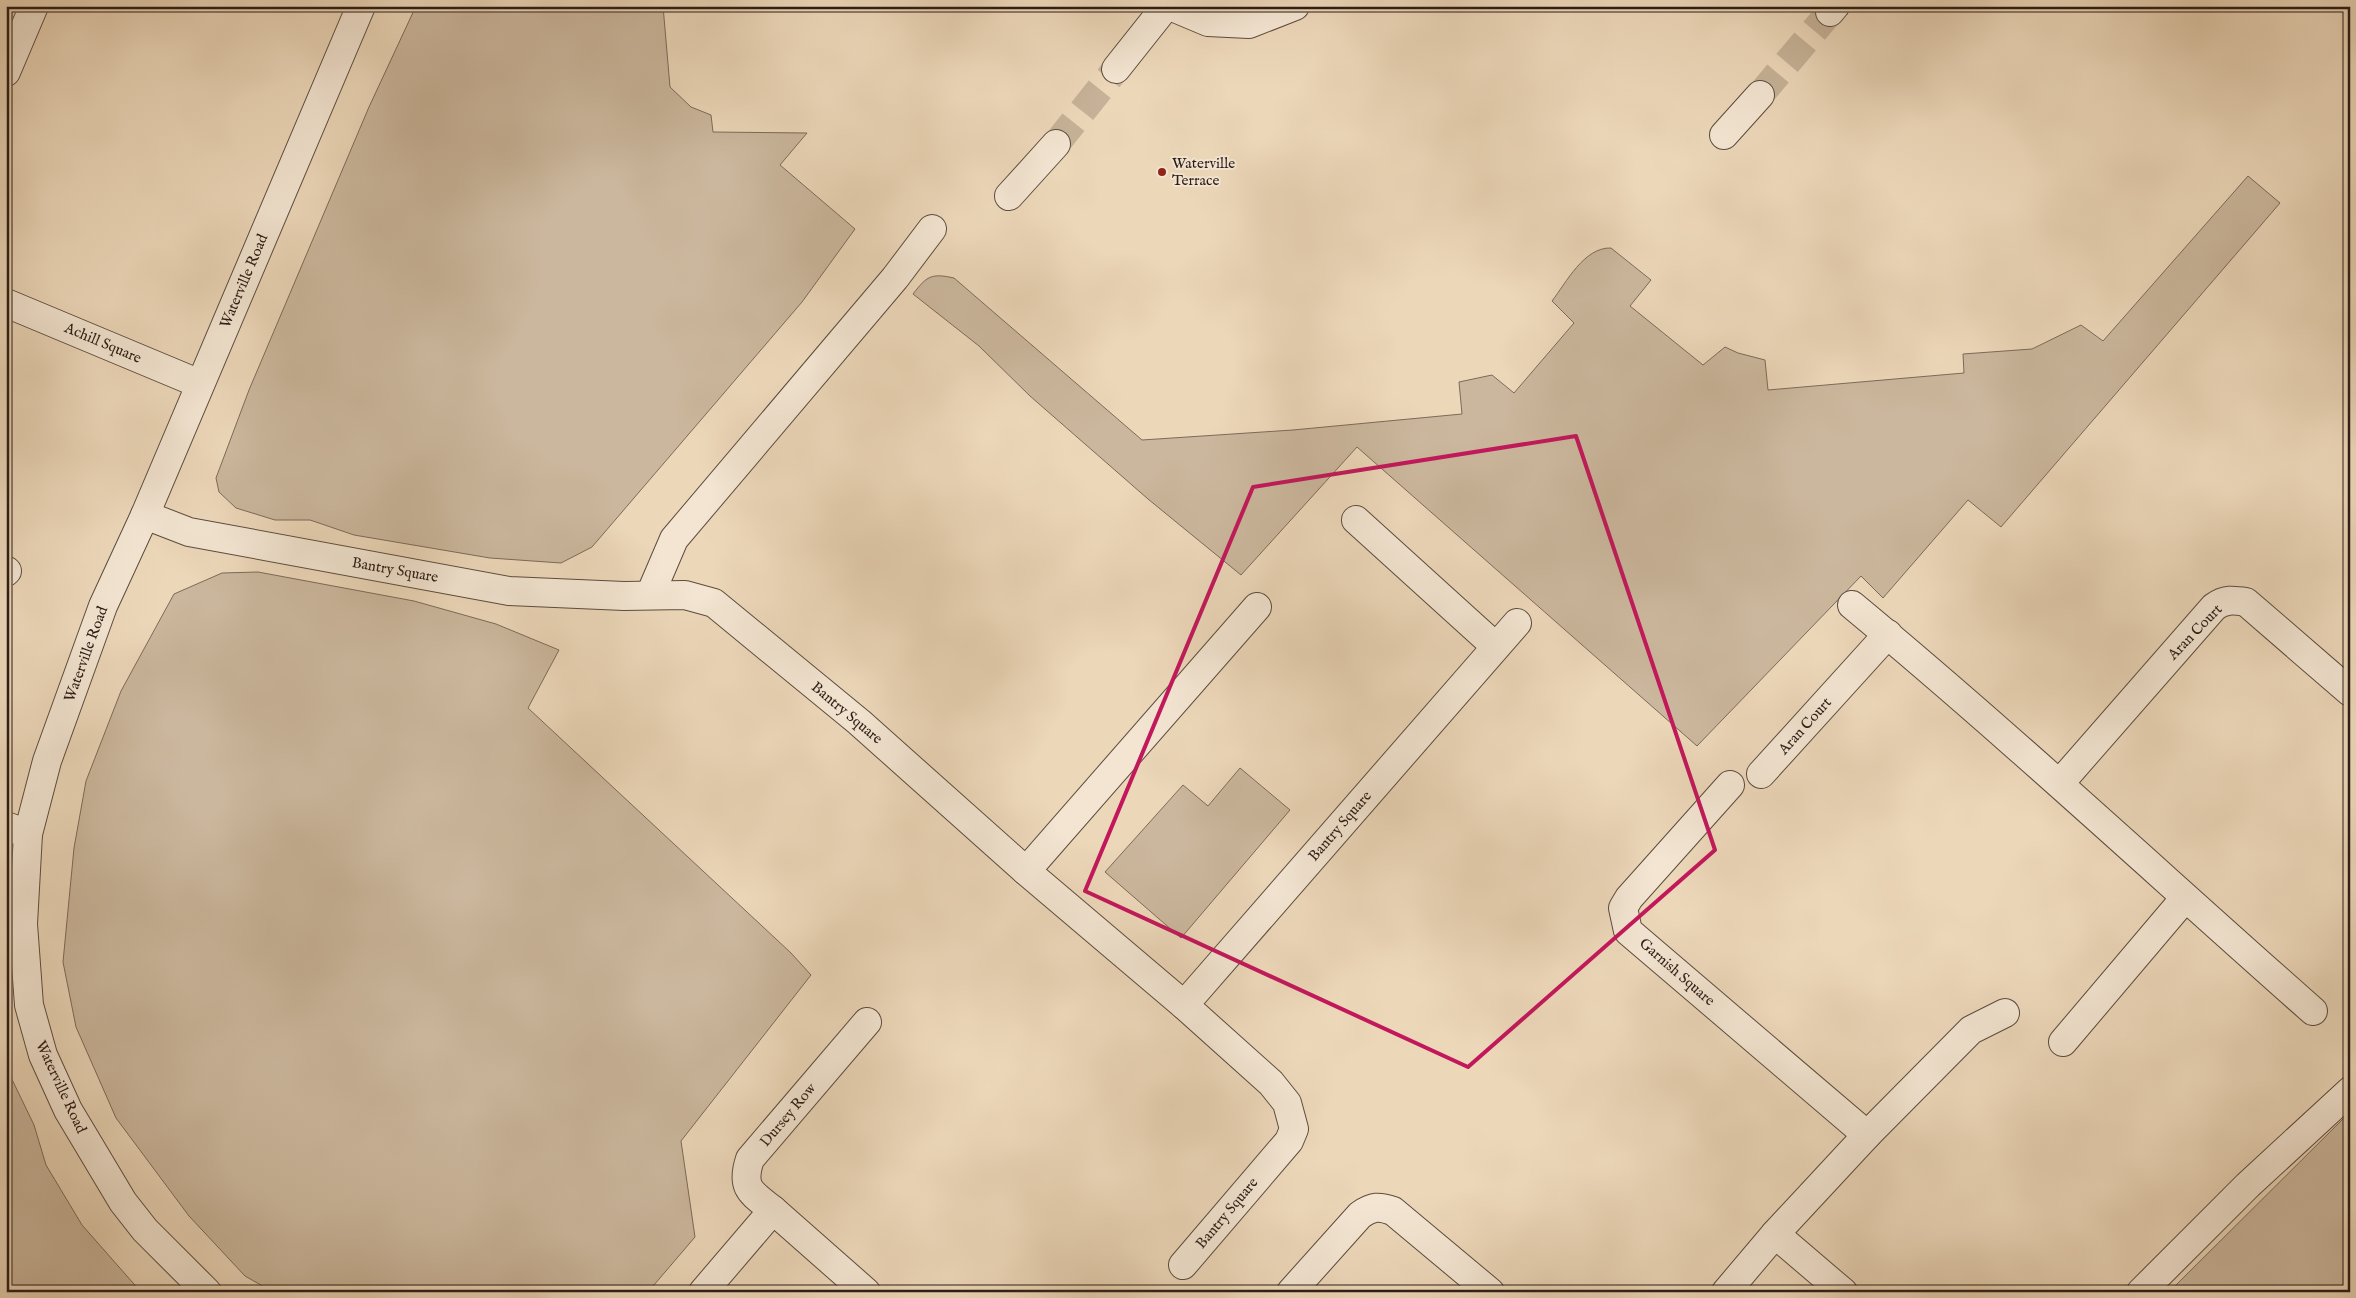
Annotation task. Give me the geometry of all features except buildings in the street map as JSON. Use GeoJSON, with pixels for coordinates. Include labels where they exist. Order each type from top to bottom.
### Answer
{"type":"FeatureCollection","features":[{"type":"Feature","properties":{"kind":"street"},"geometry":{"type":"LineString","coordinates":[[6,72],[34,6]]}},
{"type":"Feature","properties":{"kind":"street","name":"Waterville Road"},"geometry":{"type":"LineString","coordinates":[[207,1292],[145,1230],[123,1202],[68,1110],[43,1055],[28,996],[23,924],[24,878],[17,830],[47,761],[103,606],[144,515],[361,6]]}},
{"type":"Feature","properties":{"kind":"street"},"geometry":{"type":"LineString","coordinates":[[1116,68],[1168,6],[1208,22],[1249,24],[1295,6]]}},
{"type":"Feature","properties":{"kind":"street"},"geometry":{"type":"LineString","coordinates":[[1724,134],[1760,95]]}},
{"type":"Feature","properties":{"kind":"street"},"geometry":{"type":"LineString","coordinates":[[1009,196],[1056,144]]}},
{"type":"Feature","properties":{"kind":"street"},"geometry":{"type":"LineString","coordinates":[[650,594],[674,539],[896,278],[932,229]]}},
{"type":"Feature","properties":{"kind":"street","name":"Achill Square"},"geometry":{"type":"LineString","coordinates":[[6,303],[200,384]]}},
{"type":"Feature","properties":{"kind":"street","name":"Bantry Square"},"geometry":{"type":"LineString","coordinates":[[144,515],[189,532],[509,591],[624,596],[650,594],[685,595],[714,603],[858,722],[1026,871],[1184,1005],[1271,1083],[1287,1104],[1294,1130],[1289,1141],[1183,1265]]}},
{"type":"Feature","properties":{"kind":"street"},"geometry":{"type":"LineString","coordinates":[[1356,520],[1495,646]]}},
{"type":"Feature","properties":{"kind":"street","name":"Aran Court"},"geometry":{"type":"LineString","coordinates":[[2060,783],[2214,607],[2222,601],[2246,602],[2350,692]]}},
{"type":"Feature","properties":{"kind":"street"},"geometry":{"type":"LineString","coordinates":[[1852,605],[2060,783],[2185,898],[2313,1010]]}},
{"type":"Feature","properties":{"kind":"street"},"geometry":{"type":"LineString","coordinates":[[1026,871],[1257,607]]}},
{"type":"Feature","properties":{"kind":"street","name":"Bantry Square"},"geometry":{"type":"LineString","coordinates":[[1184,1005],[1495,646],[1517,624]]}},
{"type":"Feature","properties":{"kind":"street","name":"Aran Court"},"geometry":{"type":"LineString","coordinates":[[1762,774],[1888,634]]}},
{"type":"Feature","properties":{"kind":"street","name":"Garnish Square"},"geometry":{"type":"LineString","coordinates":[[1730,785],[1629,898],[1624,908],[1628,931],[1867,1135]]}},
{"type":"Feature","properties":{"kind":"street"},"geometry":{"type":"LineString","coordinates":[[2063,1042],[2185,898]]}},
{"type":"Feature","properties":{"kind":"street"},"geometry":{"type":"LineString","coordinates":[[1726,1292],[1775,1234],[1867,1135],[1970,1030],[2005,1013]]}},
{"type":"Feature","properties":{"kind":"street","name":"Dursey Row"},"geometry":{"type":"LineString","coordinates":[[866,1292],[749,1191],[746,1181],[750,1159],[867,1022]]}},
{"type":"Feature","properties":{"kind":"street"},"geometry":{"type":"LineString","coordinates":[[2141,1292],[2248,1185],[2350,1091]]}},
{"type":"Feature","properties":{"kind":"street"},"geometry":{"type":"LineString","coordinates":[[1291,1292],[1360,1215],[1371,1207],[1380,1206],[1393,1211],[1490,1292]]}},
{"type":"Feature","properties":{"kind":"street"},"geometry":{"type":"LineString","coordinates":[[703,1292],[773,1210]]}},
{"type":"Feature","properties":{"kind":"street"},"geometry":{"type":"LineString","coordinates":[[1775,1234],[1843,1292]]}},
{"type":"Feature","properties":{"kind":"highlighted area"},"geometry":{"type":"Polygon","coordinates":[[[1576,436],[1715,850],[1468,1067],[1085,891],[1253,487],[1576,436]]]}},
{"type":"Feature","properties":{"kind":"shaded area"},"geometry":{"type":"Polygon","coordinates":[[[416,6],[663,6],[670,87],[691,107],[711,115],[713,132],[807,133],[780,165],[855,229],[802,302],[592,547],[561,563],[490,558],[354,535],[310,520],[275,520],[236,508],[219,492],[216,478],[249,390],[369,107],[416,6]]]}},
{"type":"Feature","properties":{"kind":"shaded area"},"geometry":{"type":"Polygon","coordinates":[[[2248,176],[2280,203],[2001,527],[1968,500],[1883,598],[1861,576],[1697,746],[1357,447],[1241,575],[1148,499],[1030,396],[979,346],[913,294],[930,277],[954,278],[1142,440],[1293,430],[1462,414],[1459,382],[1492,375],[1514,393],[1574,323],[1552,301],[1584,260],[1592,253],[1601,249],[1611,248],[1651,280],[1630,306],[1703,365],[1725,347],[1738,353],[1765,360],[1768,390],[1964,373],[1963,354],[2032,349],[2081,325],[2103,341],[2248,176]]]}},
{"type":"Feature","properties":{"kind":"shaded area"},"geometry":{"type":"Polygon","coordinates":[[[258,572],[414,601],[496,624],[559,650],[528,708],[791,953],[811,975],[681,1141],[695,1237],[648,1292],[273,1292],[245,1276],[189,1216],[116,1118],[76,1027],[63,962],[74,848],[86,781],[121,691],[174,594],[222,573],[258,572]]]}},
{"type":"Feature","properties":{"kind":"shaded area"},"geometry":{"type":"Polygon","coordinates":[[[1240,768],[1290,810],[1181,938],[1105,872],[1183,785],[1208,806],[1240,768]]]}},
{"type":"Feature","properties":{"kind":"shaded area"},"geometry":{"type":"Polygon","coordinates":[[[6,1067],[34,1125],[46,1165],[82,1225],[141,1292],[6,1292],[6,1067]]]}},
{"type":"Feature","properties":{"kind":"shaded area"},"geometry":{"type":"Polygon","coordinates":[[[2350,1112],[2350,1292],[2169,1292],[2350,1112]]]}},
{"type":"Feature","properties":{"kind":"tunnel"},"geometry":{"type":"LineString","coordinates":[[1760,95],[1830,12]]}},
{"type":"Feature","properties":{"kind":"tunnel"},"geometry":{"type":"LineString","coordinates":[[1056,144],[1116,69]]}},
{"type":"Feature","properties":{"kind":"place","name":"Waterville Terrace"},"geometry":{"type":"Point","coordinates":[1162,172]}}]}
